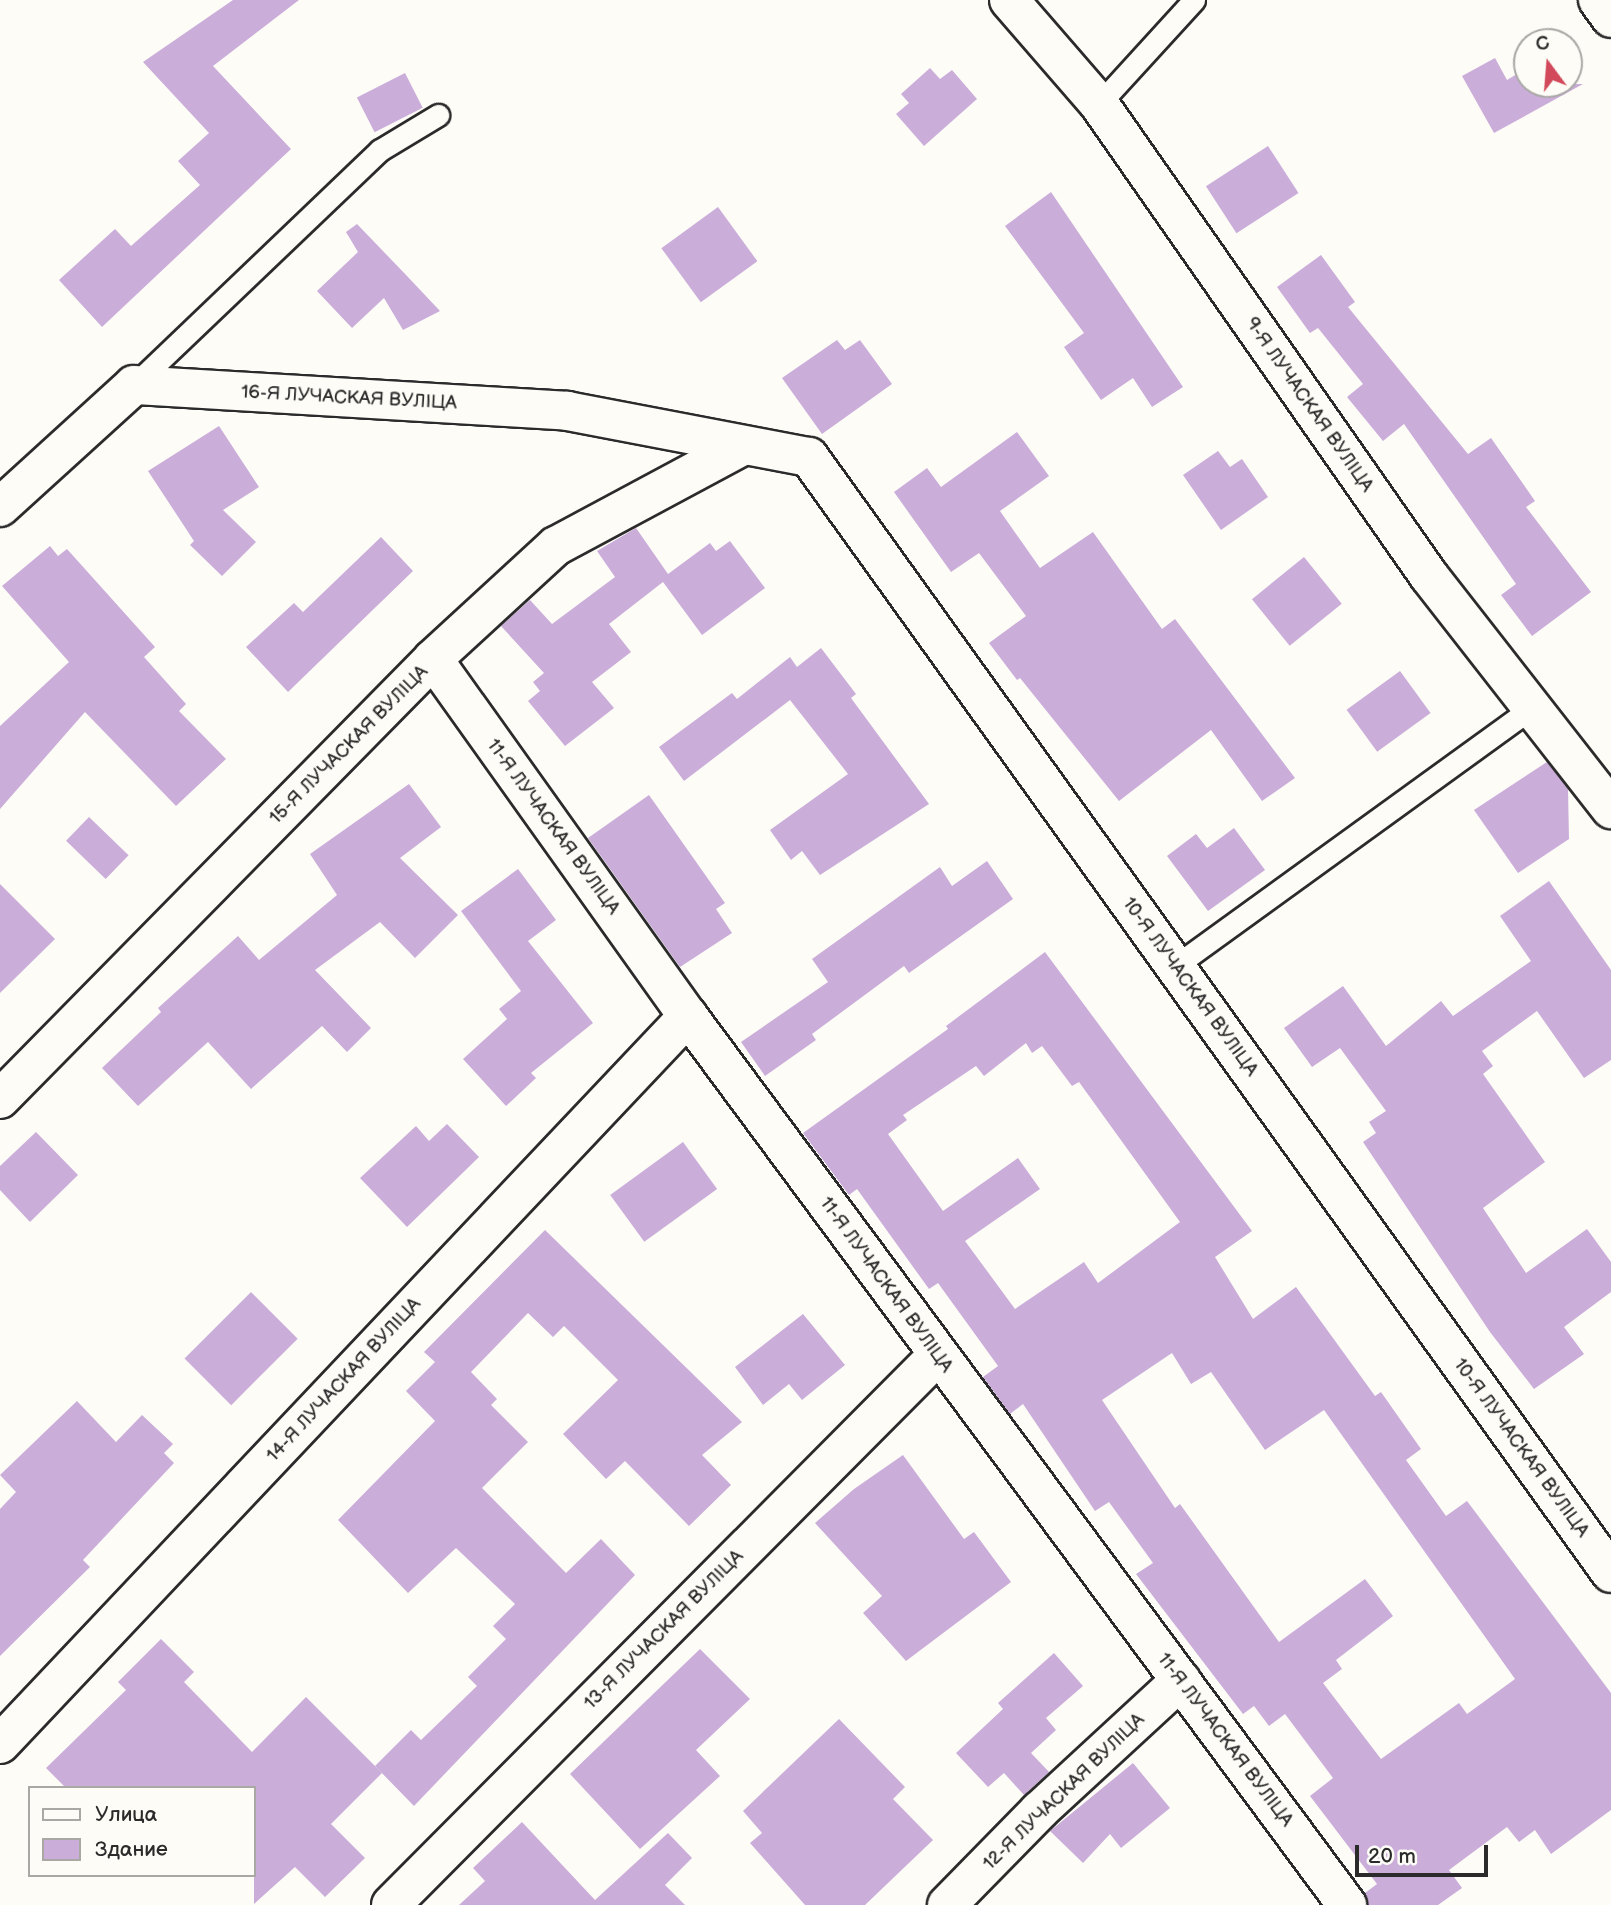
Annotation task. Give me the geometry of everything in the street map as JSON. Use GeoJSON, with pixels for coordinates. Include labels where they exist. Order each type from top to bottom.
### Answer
{"type":"FeatureCollection","features":[{"type":"Feature","properties":{"kind":"street","name":"9-Я ЛУЧАСКАЯ ВУЛІЦА"},"geometry":{"type":"LineString","coordinates":[[1009,0],[1099,104],[1429,576],[1611,809]]}},
{"type":"Feature","properties":{"kind":"street"},"geometry":{"type":"LineString","coordinates":[[1598,0],[1611,18]]}},
{"type":"Feature","properties":{"kind":"street"},"geometry":{"type":"LineString","coordinates":[[0,507],[134,385]]}},
{"type":"Feature","properties":{"kind":"street","name":"16-Я ЛУЧАСКАЯ ВУЛІЦА"},"geometry":{"type":"LineString","coordinates":[[134,385],[567,411],[741,447]]}},
{"type":"Feature","properties":{"kind":"street","name":"15-Я ЛУЧАСКАЯ ВУЛІЦА"},"geometry":{"type":"LineString","coordinates":[[0,1099],[433,659],[556,546],[741,447]]}},
{"type":"Feature","properties":{"kind":"street","name":"10-Я ЛУЧАСКАЯ ВУЛІЦА"},"geometry":{"type":"LineString","coordinates":[[741,447],[808,457],[1611,1573]]}},
{"type":"Feature","properties":{"kind":"street","name":"11-Я ЛУЧАСКАЯ ВУЛІЦА"},"geometry":{"type":"LineString","coordinates":[[433,659],[688,1016],[1347,1905]]}},
{"type":"Feature","properties":{"kind":"street","name":"14-Я ЛУЧАСКАЯ ВУЛІЦА"},"geometry":{"type":"LineString","coordinates":[[0,1744],[688,1016]]}},
{"type":"Feature","properties":{"kind":"street","name":"13-Я ЛУЧАСКАЯ ВУЛІЦА"},"geometry":{"type":"LineString","coordinates":[[390,1905],[938,1356]]}},
{"type":"Feature","properties":{"kind":"street","name":"12-Я ЛУЧАСКАЯ ВУЛІЦА"},"geometry":{"type":"LineString","coordinates":[[947,1905],[1039,1811],[1181,1680]]}},
{"type":"Feature","properties":{"kind":"lane"},"geometry":{"type":"LineString","coordinates":[[1099,104],[1194,0]]}},
{"type":"Feature","properties":{"kind":"lane"},"geometry":{"type":"LineString","coordinates":[[134,385],[380,150],[438,115]]}},
{"type":"Feature","properties":{"kind":"lane"},"geometry":{"type":"LineString","coordinates":[[1175,966],[1533,707]]}},
{"type":"Feature","properties":{"kind":"building"},"geometry":{"type":"Polygon","coordinates":[[[233,0],[299,0],[213,66],[291,149],[102,327],[59,280],[115,229],[131,246],[200,185],[178,161],[209,133],[143,62],[233,0]]]}},
{"type":"Feature","properties":{"kind":"building"},"geometry":{"type":"Polygon","coordinates":[[[1495,58],[1507,80],[1513,76],[1513,98],[1558,98],[1494,133],[1462,76],[1495,58]]]}},
{"type":"Feature","properties":{"kind":"building"},"geometry":{"type":"Polygon","coordinates":[[[930,68],[940,79],[952,70],[977,99],[924,146],[896,114],[909,103],[901,94],[930,68]]]}},
{"type":"Feature","properties":{"kind":"building"},"geometry":{"type":"Polygon","coordinates":[[[405,73],[423,108],[375,132],[357,98],[405,73]]]}},
{"type":"Feature","properties":{"kind":"building"},"geometry":{"type":"Polygon","coordinates":[[[1268,146],[1298,193],[1236,233],[1206,186],[1268,146]]]}},
{"type":"Feature","properties":{"kind":"building"},"geometry":{"type":"Polygon","coordinates":[[[1051,192],[1183,387],[1152,407],[1133,378],[1101,400],[1064,347],[1084,333],[1005,226],[1051,192]]]}},
{"type":"Feature","properties":{"kind":"building"},"geometry":{"type":"Polygon","coordinates":[[[718,207],[757,261],[701,302],[661,248],[718,207]]]}},
{"type":"Feature","properties":{"kind":"building"},"geometry":{"type":"Polygon","coordinates":[[[357,224],[440,311],[403,330],[384,298],[352,328],[317,291],[358,252],[346,232],[357,224]]]}},
{"type":"Feature","properties":{"kind":"building"},"geometry":{"type":"Polygon","coordinates":[[[1321,255],[1355,302],[1348,307],[1468,454],[1491,438],[1535,501],[1526,507],[1591,592],[1532,636],[1501,595],[1516,584],[1404,424],[1383,441],[1347,397],[1363,384],[1318,328],[1310,333],[1277,287],[1321,255]]]}},
{"type":"Feature","properties":{"kind":"building"},"geometry":{"type":"Polygon","coordinates":[[[837,340],[845,350],[860,340],[892,384],[822,434],[782,378],[837,340]]]}},
{"type":"Feature","properties":{"kind":"building"},"geometry":{"type":"Polygon","coordinates":[[[219,426],[259,487],[223,510],[256,542],[222,576],[190,545],[194,541],[148,471],[219,426]]]}},
{"type":"Feature","properties":{"kind":"building"},"geometry":{"type":"Polygon","coordinates":[[[1017,432],[1049,476],[1000,511],[1040,568],[1093,532],[1162,629],[1175,619],[1295,778],[1262,801],[1211,730],[1119,801],[1020,678],[1017,680],[989,643],[1026,616],[979,553],[951,572],[894,492],[927,468],[941,487],[1017,432]]]}},
{"type":"Feature","properties":{"kind":"building"},"geometry":{"type":"Polygon","coordinates":[[[1218,451],[1230,467],[1242,459],[1268,497],[1221,530],[1183,475],[1218,451]]]}},
{"type":"Feature","properties":{"kind":"building"},"geometry":{"type":"Polygon","coordinates":[[[636,528],[668,574],[710,543],[716,551],[730,541],[765,588],[702,635],[663,582],[609,624],[631,652],[592,682],[614,708],[565,746],[528,701],[540,691],[533,682],[544,673],[501,626],[530,600],[552,624],[615,577],[597,551],[636,528]]]}},
{"type":"Feature","properties":{"kind":"building"},"geometry":{"type":"Polygon","coordinates":[[[381,537],[413,571],[288,692],[246,647],[294,603],[303,612],[381,537]]]}},
{"type":"Feature","properties":{"kind":"building"},"geometry":{"type":"Polygon","coordinates":[[[50,546],[58,556],[67,549],[155,647],[144,657],[186,704],[179,711],[226,759],[176,806],[85,712],[0,809],[0,726],[69,662],[2,586],[50,546]]]}},
{"type":"Feature","properties":{"kind":"building"},"geometry":{"type":"Polygon","coordinates":[[[1304,557],[1342,604],[1290,646],[1252,599],[1304,557]]]}},
{"type":"Feature","properties":{"kind":"building"},"geometry":{"type":"Polygon","coordinates":[[[821,648],[856,694],[851,698],[929,804],[820,875],[802,851],[791,860],[770,830],[848,774],[790,700],[684,781],[659,747],[732,693],[737,699],[790,657],[797,667],[821,648]]]}},
{"type":"Feature","properties":{"kind":"building"},"geometry":{"type":"Polygon","coordinates":[[[1400,671],[1431,713],[1377,752],[1347,710],[1400,671]]]}},
{"type":"Feature","properties":{"kind":"building"},"geometry":{"type":"Polygon","coordinates":[[[1547,762],[1568,789],[1569,839],[1518,873],[1474,810],[1547,762]]]}},
{"type":"Feature","properties":{"kind":"building"},"geometry":{"type":"Polygon","coordinates":[[[409,784],[441,827],[400,858],[458,915],[415,958],[380,922],[315,970],[371,1028],[347,1052],[322,1026],[251,1089],[208,1042],[138,1106],[102,1068],[161,1012],[158,1008],[238,936],[259,960],[337,895],[310,854],[409,784]]]}},
{"type":"Feature","properties":{"kind":"building"},"geometry":{"type":"Polygon","coordinates":[[[649,795],[725,903],[716,909],[732,933],[680,967],[588,838],[649,795]]]}},
{"type":"Feature","properties":{"kind":"building"},"geometry":{"type":"Polygon","coordinates":[[[89,817],[129,855],[106,879],[66,841],[89,817]]]}},
{"type":"Feature","properties":{"kind":"building"},"geometry":{"type":"Polygon","coordinates":[[[1234,828],[1265,870],[1208,911],[1167,856],[1196,834],[1207,848],[1234,828]]]}},
{"type":"Feature","properties":{"kind":"building"},"geometry":{"type":"Polygon","coordinates":[[[987,861],[1013,899],[909,973],[904,966],[812,1034],[816,1040],[765,1076],[741,1042],[828,982],[812,959],[940,867],[952,886],[987,861]]]}},
{"type":"Feature","properties":{"kind":"building"},"geometry":{"type":"Polygon","coordinates":[[[518,869],[556,920],[528,941],[593,1023],[531,1073],[536,1078],[506,1106],[463,1059],[507,1019],[499,1009],[521,991],[461,911],[518,869]]]}},
{"type":"Feature","properties":{"kind":"building"},"geometry":{"type":"Polygon","coordinates":[[[1549,881],[1611,970],[1611,1060],[1584,1078],[1537,1011],[1482,1051],[1493,1066],[1483,1074],[1545,1162],[1483,1208],[1526,1273],[1587,1229],[1611,1262],[1611,1292],[1564,1327],[1584,1354],[1534,1389],[1490,1332],[1363,1142],[1376,1133],[1369,1122],[1386,1111],[1340,1048],[1312,1067],[1284,1028],[1343,986],[1386,1046],[1441,1001],[1453,1016],[1531,961],[1500,916],[1549,881]]]}},
{"type":"Feature","properties":{"kind":"building"},"geometry":{"type":"Polygon","coordinates":[[[0,884],[55,939],[0,993],[0,884]]]}},
{"type":"Feature","properties":{"kind":"building"},"geometry":{"type":"Polygon","coordinates":[[[1045,952],[1252,1231],[1215,1257],[1253,1319],[1296,1287],[1375,1396],[1381,1392],[1421,1449],[1406,1460],[1446,1516],[1467,1501],[1611,1693],[1611,1810],[1551,1854],[1535,1830],[1519,1842],[1507,1827],[1449,1870],[1462,1888],[1438,1905],[1368,1905],[1365,1893],[1377,1884],[1310,1796],[1333,1778],[1285,1714],[1269,1726],[1254,1706],[1243,1714],[1136,1574],[1153,1563],[1109,1502],[1095,1511],[1023,1404],[1010,1414],[983,1377],[998,1366],[938,1283],[929,1289],[857,1189],[849,1195],[803,1133],[948,1029],[946,1026],[1045,952]],[[1026,1043],[984,1076],[976,1066],[903,1115],[907,1120],[888,1134],[943,1211],[1018,1158],[1040,1189],[965,1241],[1015,1309],[1084,1262],[1098,1283],[1180,1222],[1079,1082],[1072,1086],[1042,1046],[1032,1053],[1026,1043]],[[1172,1353],[1102,1400],[1175,1508],[1180,1504],[1279,1642],[1365,1579],[1393,1616],[1336,1660],[1342,1669],[1323,1683],[1381,1759],[1459,1703],[1467,1714],[1515,1679],[1324,1410],[1265,1450],[1211,1372],[1191,1384],[1172,1353]]]}},
{"type":"Feature","properties":{"kind":"building"},"geometry":{"type":"Polygon","coordinates":[[[447,1124],[479,1157],[407,1227],[360,1178],[416,1126],[429,1141],[447,1124]]]}},
{"type":"Feature","properties":{"kind":"building"},"geometry":{"type":"Polygon","coordinates":[[[36,1132],[78,1175],[30,1222],[0,1190],[0,1166],[36,1132]]]}},
{"type":"Feature","properties":{"kind":"building"},"geometry":{"type":"Polygon","coordinates":[[[683,1142],[717,1189],[644,1242],[610,1195],[683,1142]]]}},
{"type":"Feature","properties":{"kind":"building"},"geometry":{"type":"Polygon","coordinates":[[[545,1230],[742,1422],[702,1455],[731,1485],[689,1526],[625,1461],[606,1479],[563,1434],[618,1380],[564,1326],[553,1337],[528,1313],[471,1372],[497,1399],[491,1405],[528,1442],[482,1488],[566,1573],[601,1539],[635,1575],[414,1806],[375,1766],[411,1730],[421,1740],[477,1686],[468,1677],[506,1639],[493,1626],[515,1604],[456,1548],[408,1593],[338,1520],[435,1421],[406,1391],[435,1362],[424,1352],[545,1230]]]}},
{"type":"Feature","properties":{"kind":"building"},"geometry":{"type":"Polygon","coordinates":[[[251,1292],[298,1339],[231,1405],[185,1358],[251,1292]]]}},
{"type":"Feature","properties":{"kind":"building"},"geometry":{"type":"Polygon","coordinates":[[[803,1314],[845,1365],[802,1400],[789,1384],[763,1405],[735,1367],[803,1314]]]}},
{"type":"Feature","properties":{"kind":"building"},"geometry":{"type":"Polygon","coordinates":[[[77,1401],[116,1442],[142,1415],[173,1444],[164,1453],[174,1463],[83,1560],[90,1567],[0,1656],[0,1509],[16,1492],[0,1475],[77,1401]]]}},
{"type":"Feature","properties":{"kind":"building"},"geometry":{"type":"Polygon","coordinates":[[[903,1455],[964,1539],[974,1532],[1011,1582],[906,1661],[863,1613],[882,1596],[815,1523],[854,1489],[903,1455]]]}},
{"type":"Feature","properties":{"kind":"building"},"geometry":{"type":"Polygon","coordinates":[[[161,1639],[194,1672],[184,1682],[252,1752],[306,1697],[382,1773],[331,1824],[365,1858],[325,1897],[295,1867],[254,1904],[256,1786],[64,1786],[46,1768],[126,1690],[118,1682],[161,1639]]]}},
{"type":"Feature","properties":{"kind":"building"},"geometry":{"type":"Polygon","coordinates":[[[700,1649],[750,1699],[696,1750],[720,1776],[640,1849],[570,1774],[700,1649]]]}},
{"type":"Feature","properties":{"kind":"building"},"geometry":{"type":"Polygon","coordinates":[[[1054,1653],[1083,1686],[1046,1718],[1056,1730],[1031,1753],[1049,1772],[1024,1795],[1004,1773],[988,1787],[956,1753],[1003,1709],[998,1703],[1054,1653]]]}},
{"type":"Feature","properties":{"kind":"building"},"geometry":{"type":"Polygon","coordinates":[[[839,1719],[905,1787],[893,1799],[933,1840],[865,1905],[805,1905],[750,1843],[762,1833],[743,1811],[839,1719]]]}},
{"type":"Feature","properties":{"kind":"building"},"geometry":{"type":"Polygon","coordinates":[[[1133,1763],[1170,1808],[1121,1848],[1110,1834],[1083,1863],[1050,1831],[1133,1763]]]}},
{"type":"Feature","properties":{"kind":"building"},"geometry":{"type":"Polygon","coordinates":[[[522,1822],[595,1900],[668,1833],[692,1858],[665,1885],[685,1905],[459,1905],[485,1881],[473,1868],[522,1822]]]}}]}
